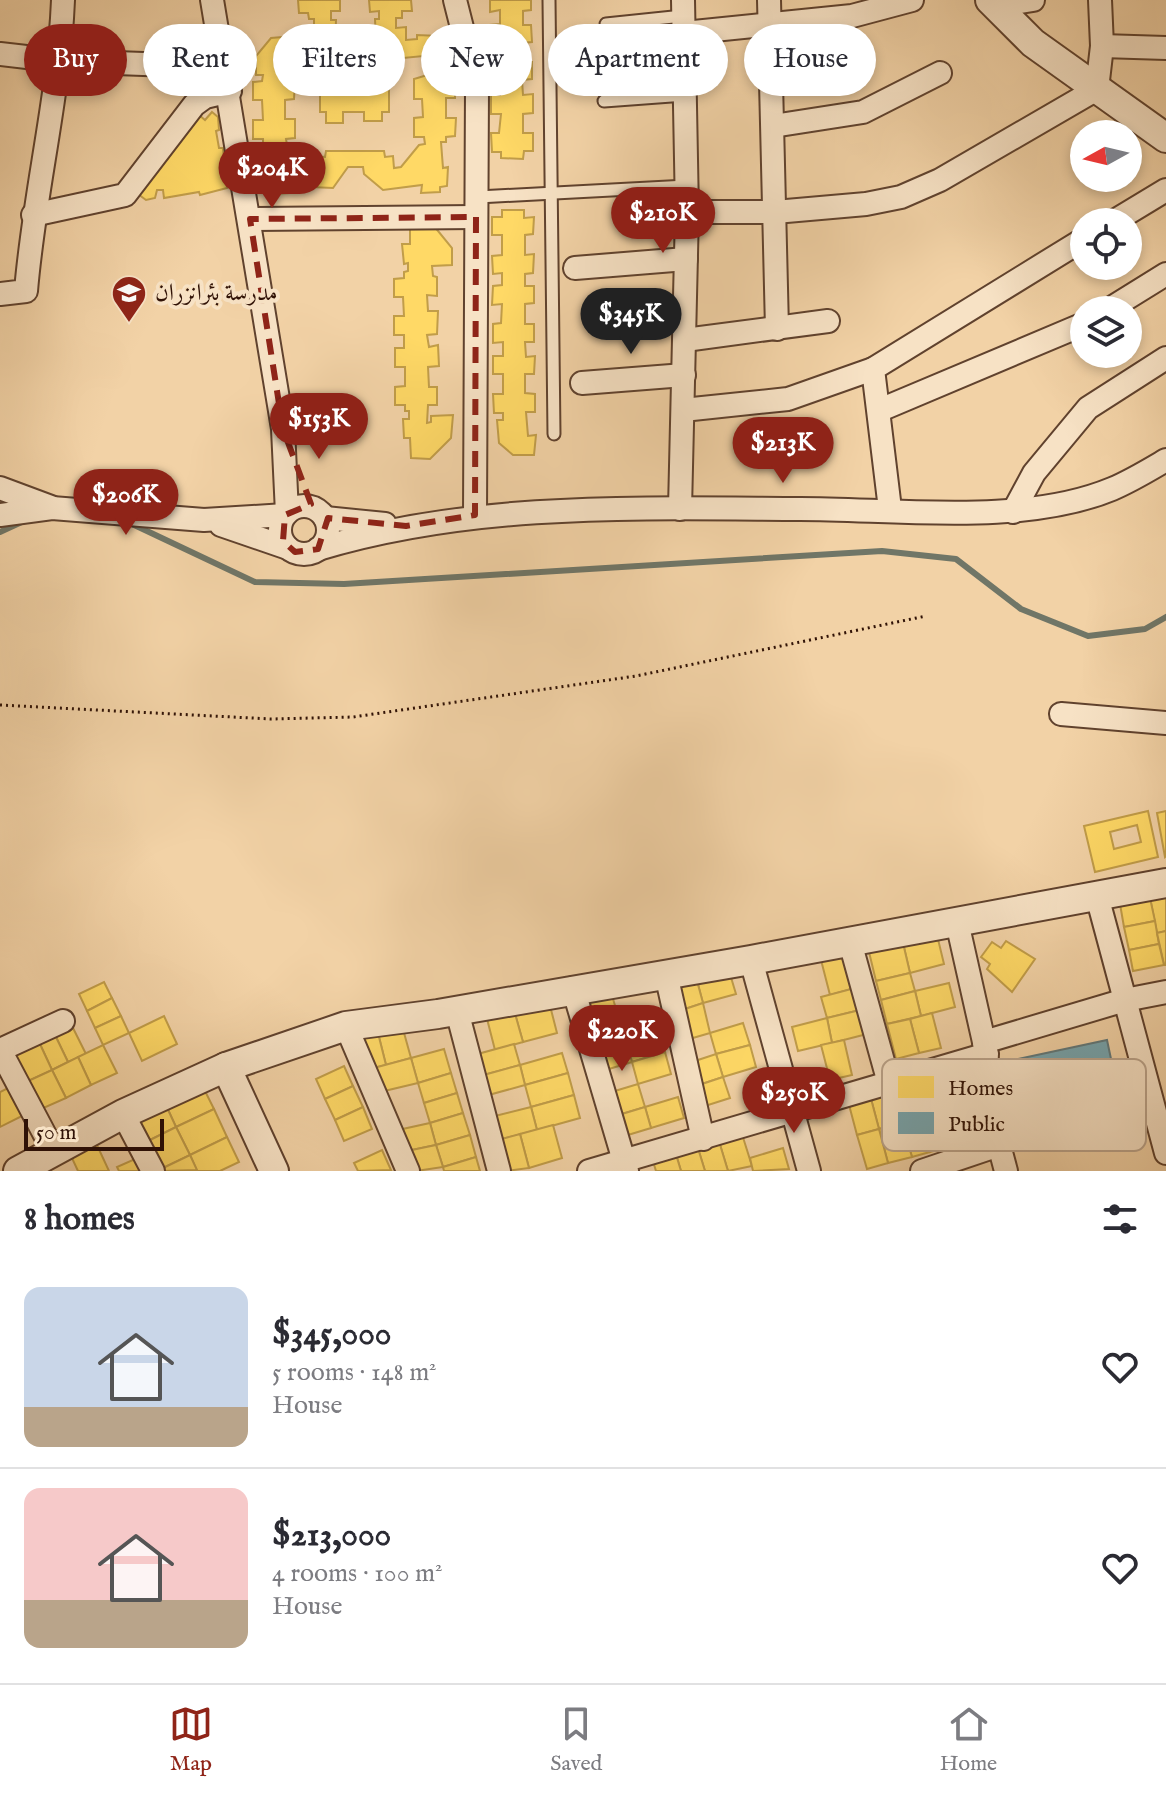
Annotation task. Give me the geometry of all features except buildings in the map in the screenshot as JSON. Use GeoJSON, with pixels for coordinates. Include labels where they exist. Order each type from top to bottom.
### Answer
{"type":"FeatureCollection","features":[{"type":"Feature","properties":{"kind":"street"},"geometry":{"type":"LineString","coordinates":[[62,24],[63,0]]}},
{"type":"Feature","properties":{"kind":"street"},"geometry":{"type":"LineString","coordinates":[[212,0],[217,24]]}},
{"type":"Feature","properties":{"kind":"street"},"geometry":{"type":"LineString","coordinates":[[455,0],[477,87],[475,515]]}},
{"type":"Feature","properties":{"kind":"street"},"geometry":{"type":"LineString","coordinates":[[769,0],[771,24]]}},
{"type":"Feature","properties":{"kind":"street"},"geometry":{"type":"LineString","coordinates":[[780,24],[852,16],[912,0]]}},
{"type":"Feature","properties":{"kind":"street"},"geometry":{"type":"LineString","coordinates":[[992,3],[1033,0]]}},
{"type":"Feature","properties":{"kind":"street"},"geometry":{"type":"LineString","coordinates":[[1097,89],[1102,46],[1100,0]]}},
{"type":"Feature","properties":{"kind":"street"},"geometry":{"type":"LineString","coordinates":[[992,3],[1033,43],[1166,138]]}},
{"type":"Feature","properties":{"kind":"street"},"geometry":{"type":"LineString","coordinates":[[684,16],[761,24]]}},
{"type":"Feature","properties":{"kind":"street"},"geometry":{"type":"LineString","coordinates":[[1102,46],[1166,48]]}},
{"type":"Feature","properties":{"kind":"street"},"geometry":{"type":"LineString","coordinates":[[0,54],[24,57]]}},
{"type":"Feature","properties":{"kind":"street"},"geometry":{"type":"LineString","coordinates":[[773,126],[863,112],[940,73]]}},
{"type":"Feature","properties":{"kind":"street"},"geometry":{"type":"LineString","coordinates":[[687,212],[775,212],[866,204],[901,197],[940,180],[1097,89]]}},
{"type":"Feature","properties":{"kind":"street"},"geometry":{"type":"LineString","coordinates":[[0,294],[26,291],[33,215],[55,96]]}},
{"type":"Feature","properties":{"kind":"street"},"geometry":{"type":"LineString","coordinates":[[33,215],[125,195],[194,105],[209,96]]}},
{"type":"Feature","properties":{"kind":"street"},"geometry":{"type":"LineString","coordinates":[[231,96],[283,429],[286,514],[280,533],[288,548]]}},
{"type":"Feature","properties":{"kind":"street"},"geometry":{"type":"LineString","coordinates":[[680,509],[687,212],[685,96]]}},
{"type":"Feature","properties":{"kind":"street"},"geometry":{"type":"LineString","coordinates":[[772,96],[777,329]]}},
{"type":"Feature","properties":{"kind":"street"},"geometry":{"type":"LineString","coordinates":[[1136,208],[1166,190]]}},
{"type":"Feature","properties":{"kind":"street"},"geometry":{"type":"LineString","coordinates":[[250,219],[477,207]]}},
{"type":"Feature","properties":{"kind":"street"},"geometry":{"type":"LineString","coordinates":[[683,410],[788,399],[873,369],[1070,248]]}},
{"type":"Feature","properties":{"kind":"street"},"geometry":{"type":"LineString","coordinates":[[575,268],[686,259]]}},
{"type":"Feature","properties":{"kind":"street"},"geometry":{"type":"LineString","coordinates":[[1131,296],[1166,274]]}},
{"type":"Feature","properties":{"kind":"street"},"geometry":{"type":"LineString","coordinates":[[685,340],[828,321]]}},
{"type":"Feature","properties":{"kind":"street"},"geometry":{"type":"LineString","coordinates":[[880,410],[1070,330]]}},
{"type":"Feature","properties":{"kind":"street"},"geometry":{"type":"LineString","coordinates":[[1013,512],[1034,473],[1088,408],[1166,358]]}},
{"type":"Feature","properties":{"kind":"street"},"geometry":{"type":"LineString","coordinates":[[873,369],[890,509]]}},
{"type":"Feature","properties":{"kind":"street"},"geometry":{"type":"LineString","coordinates":[[582,383],[684,375]]}},
{"type":"Feature","properties":{"kind":"street"},"geometry":{"type":"LineString","coordinates":[[283,429],[327,535],[318,549]]}},
{"type":"Feature","properties":{"kind":"street"},"geometry":{"type":"LineString","coordinates":[[204,520],[303,554],[406,526],[475,515],[680,509],[1013,512],[1100,493],[1166,460]]}},
{"type":"Feature","properties":{"kind":"street"},"geometry":{"type":"LineString","coordinates":[[0,488],[52,508]]}},
{"type":"Feature","properties":{"kind":"street"},"geometry":{"type":"LineString","coordinates":[[0,515],[52,508],[204,520],[286,514],[303,506],[318,512],[406,526]]}},
{"type":"Feature","properties":{"kind":"street"},"geometry":{"type":"LineString","coordinates":[[1061,714],[1166,723]]}},
{"type":"Feature","properties":{"kind":"street"},"geometry":{"type":"LineString","coordinates":[[18,1171],[123,1114],[226,1067],[346,1026],[457,1011],[573,988],[751,960],[1166,883]]}},
{"type":"Feature","properties":{"kind":"street"},"geometry":{"type":"LineString","coordinates":[[1097,896],[1141,1059]]}},
{"type":"Feature","properties":{"kind":"street"},"geometry":{"type":"LineString","coordinates":[[957,922],[987,1059]]}},
{"type":"Feature","properties":{"kind":"street"},"geometry":{"type":"LineString","coordinates":[[850,942],[882,1059]]}},
{"type":"Feature","properties":{"kind":"street"},"geometry":{"type":"LineString","coordinates":[[751,960],[809,1171]]}},
{"type":"Feature","properties":{"kind":"street"},"geometry":{"type":"LineString","coordinates":[[666,974],[703,1139]]}},
{"type":"Feature","properties":{"kind":"street"},"geometry":{"type":"LineString","coordinates":[[573,988],[625,1167]]}},
{"type":"Feature","properties":{"kind":"street"},"geometry":{"type":"LineString","coordinates":[[955,1059],[1125,1000],[1166,992]]}},
{"type":"Feature","properties":{"kind":"street"},"geometry":{"type":"LineString","coordinates":[[457,1011],[499,1171]]}},
{"type":"Feature","properties":{"kind":"street"},"geometry":{"type":"LineString","coordinates":[[54,1152],[0,1050],[63,1021]]}},
{"type":"Feature","properties":{"kind":"street"},"geometry":{"type":"LineString","coordinates":[[346,1026],[408,1171]]}},
{"type":"Feature","properties":{"kind":"street"},"geometry":{"type":"LineString","coordinates":[[226,1067],[274,1171]]}},
{"type":"Feature","properties":{"kind":"street"},"geometry":{"type":"LineString","coordinates":[[1146,1078],[1166,1153]]}},
{"type":"Feature","properties":{"kind":"street"},"geometry":{"type":"LineString","coordinates":[[589,1171],[625,1167],[703,1139],[882,1085]]}},
{"type":"Feature","properties":{"kind":"street"},"geometry":{"type":"LineString","coordinates":[[123,1114],[153,1171]]}},
{"type":"Feature","properties":{"kind":"street"},"geometry":{"type":"LineString","coordinates":[[922,1171],[984,1151]]}},
{"type":"Feature","properties":{"kind":"street"},"geometry":{"type":"LineString","coordinates":[[1001,1151],[1006,1171]]}},
{"type":"Feature","properties":{"kind":"lane"},"geometry":{"type":"LineString","coordinates":[[549,0],[554,193],[554,434]]}},
{"type":"Feature","properties":{"kind":"lane"},"geometry":{"type":"LineString","coordinates":[[606,24],[684,16]]}},
{"type":"Feature","properties":{"kind":"lane"},"geometry":{"type":"LineString","coordinates":[[604,101],[672,96]]}},
{"type":"Feature","properties":{"kind":"lane"},"geometry":{"type":"LineString","coordinates":[[477,207],[554,193],[687,186]]}},
{"type":"Feature","properties":{"kind":"path"},"geometry":{"type":"LineString","coordinates":[[0,705],[271,719],[353,717],[636,676],[926,616]]}},
{"type":"Feature","properties":{"kind":"highlighted area"},"geometry":{"type":"Polygon","coordinates":[[[476,217],[475,515],[406,526],[328,518],[318,549],[295,552],[283,541],[285,515],[311,504],[283,429],[250,219],[476,217]]]}},
{"type":"Feature","properties":{"kind":"waterway"},"geometry":{"type":"LineString","coordinates":[[0,532],[26,520]]}},
{"type":"Feature","properties":{"kind":"waterway"},"geometry":{"type":"LineString","coordinates":[[130,523],[255,582],[344,584],[882,551],[956,559],[1021,609],[1088,636],[1145,629],[1166,617]]}},
{"type":"Feature","properties":{"kind":"place","name":"مدرسة بئرانزران"},"geometry":{"type":"Point","coordinates":[129,324]}}]}
